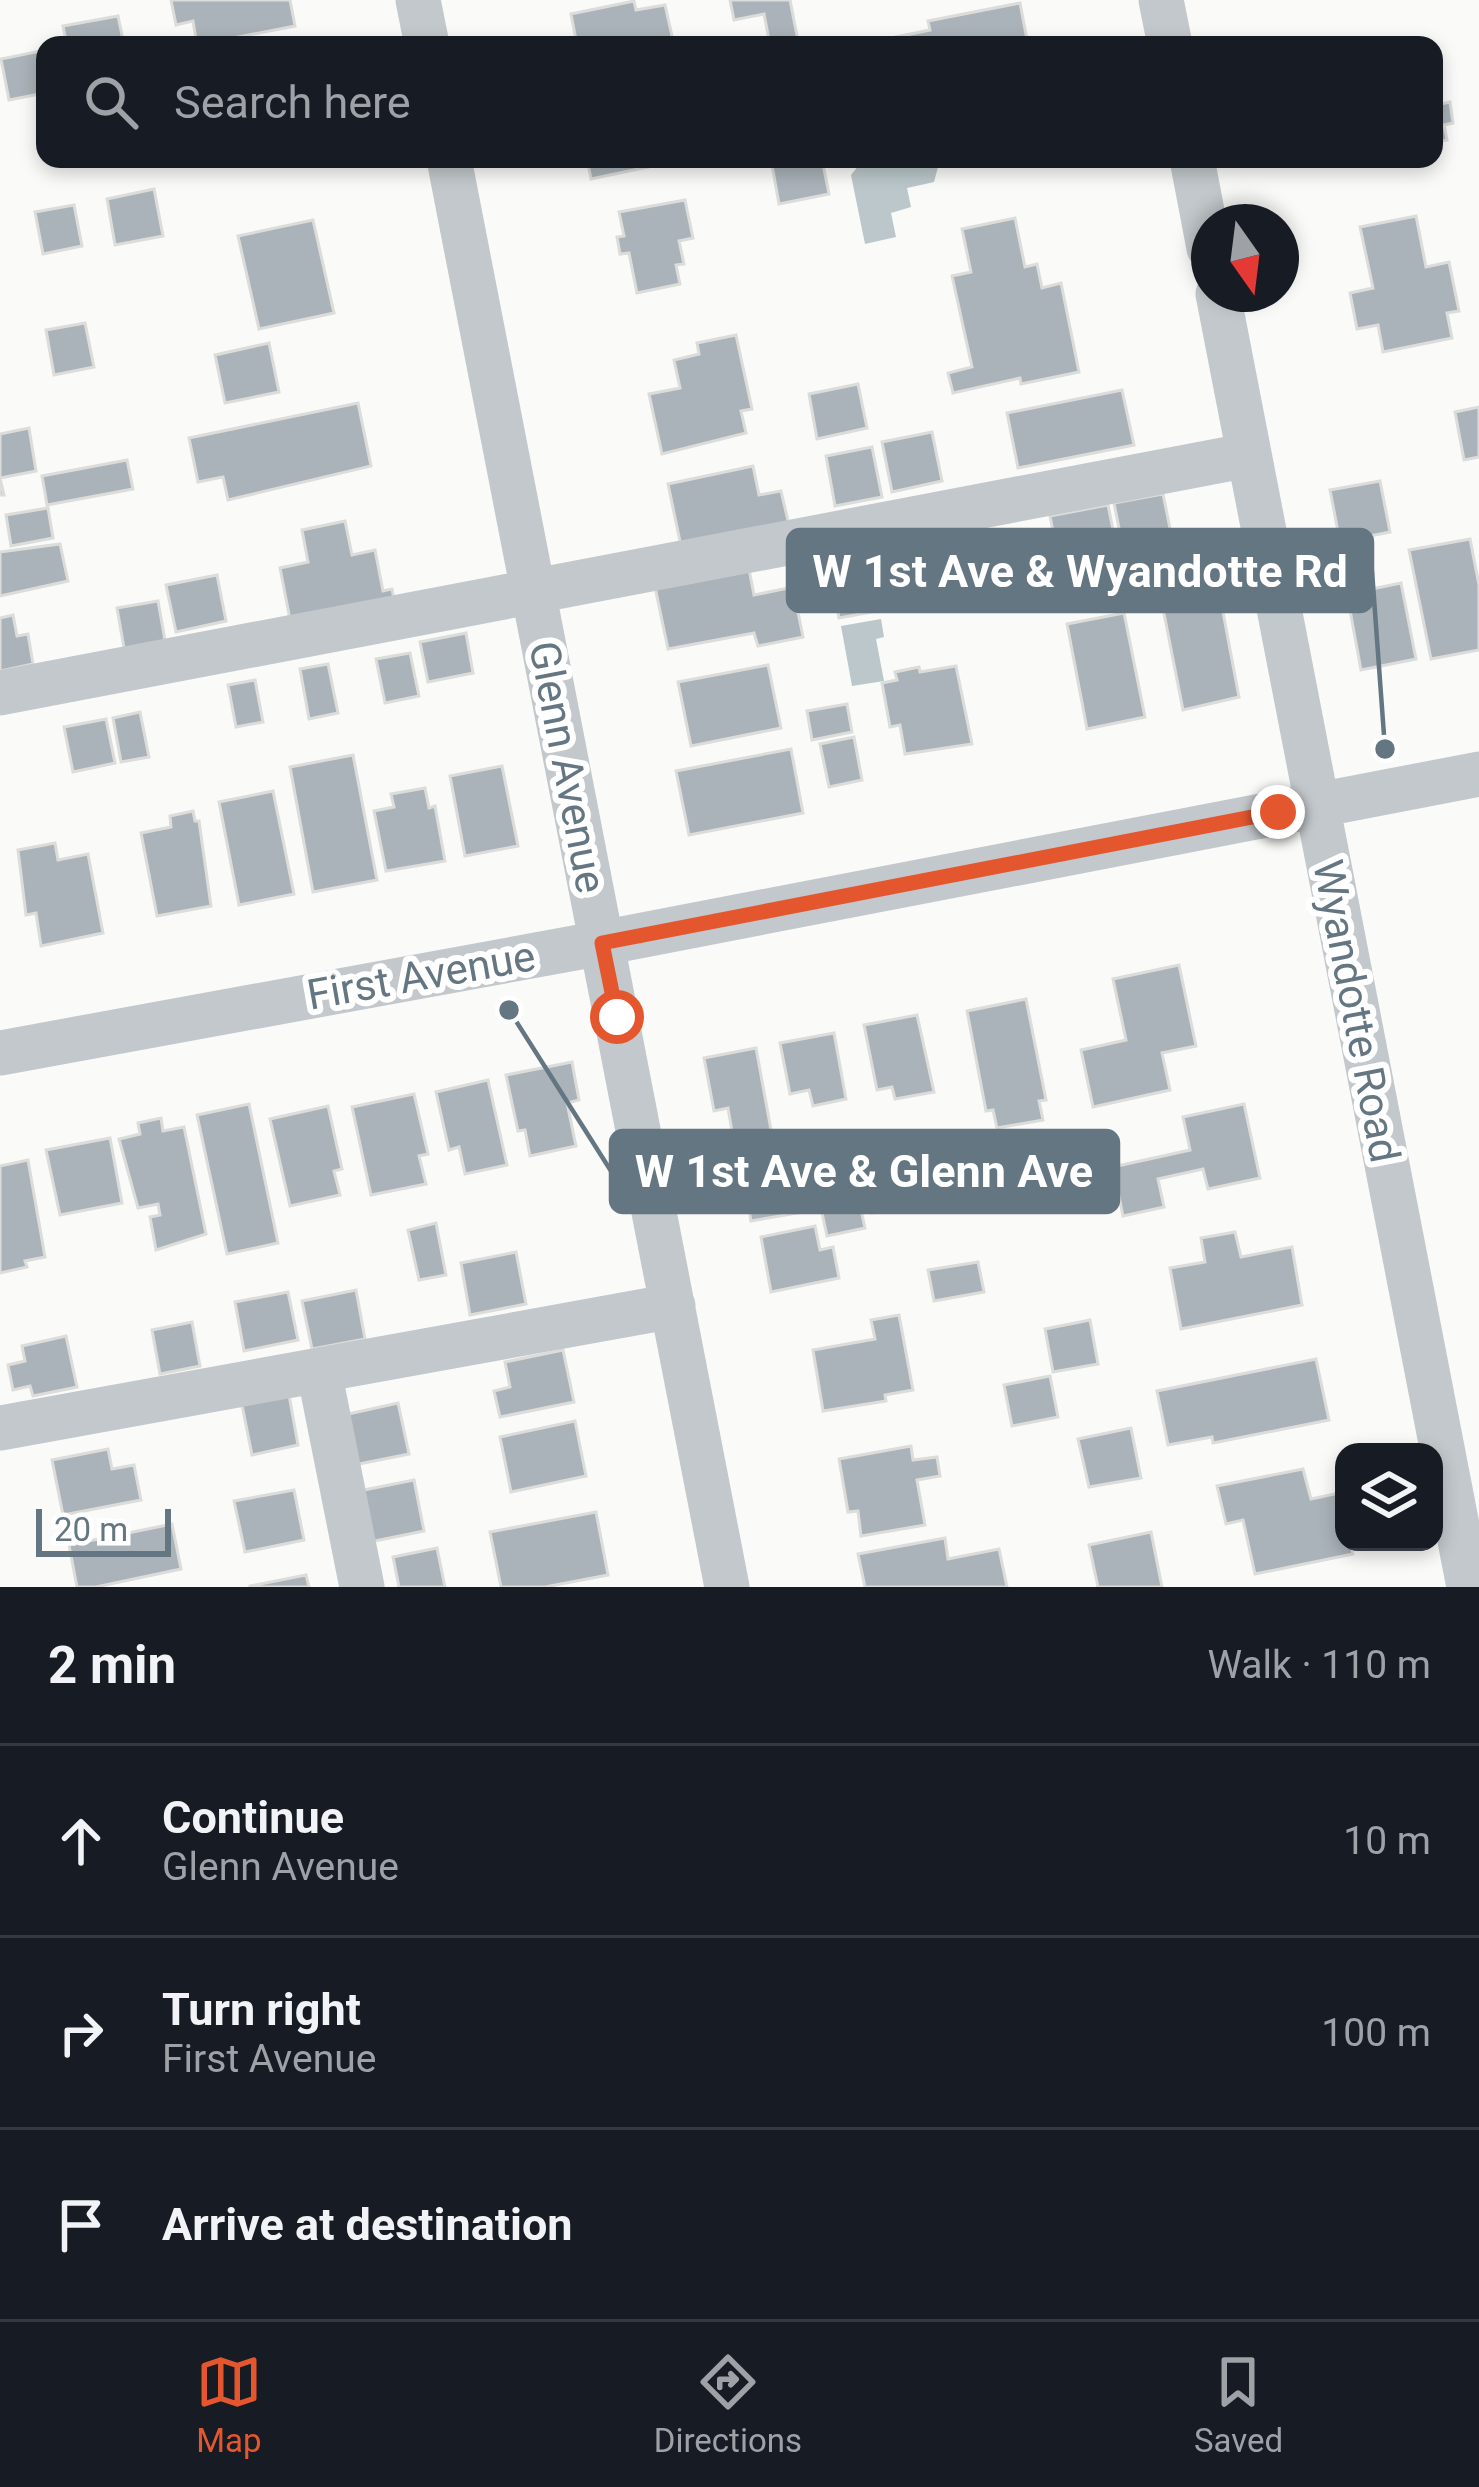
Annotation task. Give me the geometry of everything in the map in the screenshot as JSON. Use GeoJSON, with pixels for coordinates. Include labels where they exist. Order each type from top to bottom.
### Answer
{"type":"FeatureCollection","features":[{"type":"Feature","properties":{"kind":"street"},"geometry":{"type":"LineString","coordinates":[[418,0],[425,36]]}},
{"type":"Feature","properties":{"kind":"street"},"geometry":{"type":"LineString","coordinates":[[1161,0],[1168,36]]}},
{"type":"Feature","properties":{"kind":"street","name":"Glenn Avenue"},"geometry":{"type":"LineString","coordinates":[[451,168],[728,1587]]}},
{"type":"Feature","properties":{"kind":"street"},"geometry":{"type":"LineString","coordinates":[[1194,168],[1201,204]]}},
{"type":"Feature","properties":{"kind":"street","name":"Wyandotte Road"},"geometry":{"type":"LineString","coordinates":[[1221,312],[1469,1587]]}},
{"type":"Feature","properties":{"kind":"street"},"geometry":{"type":"LineString","coordinates":[[0,693],[1249,455]]}},
{"type":"Feature","properties":{"kind":"street","name":"First Avenue"},"geometry":{"type":"LineString","coordinates":[[0,1053],[1479,774]]}},
{"type":"Feature","properties":{"kind":"street"},"geometry":{"type":"LineString","coordinates":[[0,1428],[674,1306]]}},
{"type":"Feature","properties":{"kind":"street"},"geometry":{"type":"LineString","coordinates":[[319,1371],[362,1587]]}},
{"type":"Feature","properties":{"kind":"shaded area"},"geometry":{"type":"Polygon","coordinates":[[[857,168],[938,168],[934,182],[907,188],[911,207],[891,213],[896,237],[865,244],[851,175],[857,168]]]}},
{"type":"Feature","properties":{"kind":"shaded area"},"geometry":{"type":"Polygon","coordinates":[[[881,619],[884,637],[876,639],[884,681],[852,686],[841,626],[881,619]]]}},
{"type":"Feature","properties":{"kind":"building"},"geometry":{"type":"Polygon","coordinates":[[[171,0],[290,0],[295,26],[243,36],[196,36],[193,21],[176,25],[171,0]]]}},
{"type":"Feature","properties":{"kind":"building"},"geometry":{"type":"Polygon","coordinates":[[[730,0],[790,0],[797,36],[768,36],[764,14],[734,20],[730,0]]]}},
{"type":"Feature","properties":{"kind":"building"},"geometry":{"type":"Polygon","coordinates":[[[634,1],[636,10],[665,5],[672,36],[575,36],[571,14],[634,1]]]}},
{"type":"Feature","properties":{"kind":"building"},"geometry":{"type":"Polygon","coordinates":[[[1020,3],[1026,36],[901,36],[930,30],[928,21],[1020,3]]]}},
{"type":"Feature","properties":{"kind":"building"},"geometry":{"type":"Polygon","coordinates":[[[118,16],[122,36],[65,36],[63,26],[118,16]]]}},
{"type":"Feature","properties":{"kind":"building"},"geometry":{"type":"Polygon","coordinates":[[[36,52],[36,95],[9,100],[1,59],[36,52]]]}},
{"type":"Feature","properties":{"kind":"building"},"geometry":{"type":"Polygon","coordinates":[[[1450,102],[1453,123],[1444,125],[1447,140],[1443,141],[1443,104],[1450,102]]]}},
{"type":"Feature","properties":{"kind":"building"},"geometry":{"type":"Polygon","coordinates":[[[589,168],[643,168],[591,179],[589,168]]]}},
{"type":"Feature","properties":{"kind":"building"},"geometry":{"type":"Polygon","coordinates":[[[773,168],[824,168],[829,194],[779,204],[773,168]]]}},
{"type":"Feature","properties":{"kind":"building"},"geometry":{"type":"Polygon","coordinates":[[[154,189],[163,236],[115,245],[107,199],[154,189]]]}},
{"type":"Feature","properties":{"kind":"building"},"geometry":{"type":"Polygon","coordinates":[[[685,200],[693,238],[679,241],[684,264],[676,265],[680,284],[637,293],[629,253],[620,254],[617,237],[624,236],[619,212],[685,200]]]}},
{"type":"Feature","properties":{"kind":"building"},"geometry":{"type":"Polygon","coordinates":[[[74,205],[82,246],[43,254],[35,212],[74,205]]]}},
{"type":"Feature","properties":{"kind":"building"},"geometry":{"type":"Polygon","coordinates":[[[1416,216],[1426,267],[1449,262],[1459,311],[1447,313],[1452,338],[1383,352],[1378,325],[1357,329],[1350,293],[1373,288],[1360,227],[1416,216]]]}},
{"type":"Feature","properties":{"kind":"building"},"geometry":{"type":"Polygon","coordinates":[[[1015,218],[1025,267],[1037,264],[1042,288],[1061,283],[1079,372],[1021,384],[1020,378],[953,393],[948,373],[972,367],[952,276],[971,272],[962,229],[1015,218]]]}},
{"type":"Feature","properties":{"kind":"building"},"geometry":{"type":"Polygon","coordinates":[[[313,220],[334,313],[259,329],[238,236],[313,220]]]}},
{"type":"Feature","properties":{"kind":"building"},"geometry":{"type":"Polygon","coordinates":[[[85,323],[94,367],[54,375],[46,330],[85,323]]]}},
{"type":"Feature","properties":{"kind":"building"},"geometry":{"type":"Polygon","coordinates":[[[736,335],[752,409],[741,411],[746,433],[662,454],[649,394],[680,388],[674,360],[699,354],[697,343],[736,335]]]}},
{"type":"Feature","properties":{"kind":"building"},"geometry":{"type":"Polygon","coordinates":[[[269,343],[279,392],[225,403],[215,355],[269,343]]]}},
{"type":"Feature","properties":{"kind":"building"},"geometry":{"type":"Polygon","coordinates":[[[858,384],[867,428],[817,439],[809,394],[858,384]]]}},
{"type":"Feature","properties":{"kind":"building"},"geometry":{"type":"Polygon","coordinates":[[[1122,390],[1134,445],[1018,468],[1007,413],[1122,390]]]}},
{"type":"Feature","properties":{"kind":"building"},"geometry":{"type":"Polygon","coordinates":[[[358,403],[371,466],[228,500],[223,477],[198,482],[189,438],[358,403]]]}},
{"type":"Feature","properties":{"kind":"building"},"geometry":{"type":"Polygon","coordinates":[[[1479,407],[1479,457],[1464,460],[1455,412],[1479,407]]]}},
{"type":"Feature","properties":{"kind":"building"},"geometry":{"type":"Polygon","coordinates":[[[29,428],[36,471],[0,478],[0,434],[29,428]]]}},
{"type":"Feature","properties":{"kind":"building"},"geometry":{"type":"Polygon","coordinates":[[[932,432],[942,481],[892,492],[882,442],[932,432]]]}},
{"type":"Feature","properties":{"kind":"building"},"geometry":{"type":"Polygon","coordinates":[[[872,447],[882,497],[835,506],[826,456],[872,447]]]}},
{"type":"Feature","properties":{"kind":"building"},"geometry":{"type":"Polygon","coordinates":[[[127,460],[133,489],[47,505],[42,476],[127,460]]]}},
{"type":"Feature","properties":{"kind":"building"},"geometry":{"type":"Polygon","coordinates":[[[753,466],[759,495],[781,491],[790,529],[681,546],[668,484],[753,466]]]}},
{"type":"Feature","properties":{"kind":"building"},"geometry":{"type":"Polygon","coordinates":[[[1380,481],[1390,532],[1340,542],[1330,490],[1380,481]]]}},
{"type":"Feature","properties":{"kind":"building"},"geometry":{"type":"Polygon","coordinates":[[[1163,494],[1172,538],[1123,548],[1114,503],[1163,494]]]}},
{"type":"Feature","properties":{"kind":"building"},"geometry":{"type":"Polygon","coordinates":[[[1108,505],[1120,565],[1062,577],[1050,516],[1108,505]]]}},
{"type":"Feature","properties":{"kind":"building"},"geometry":{"type":"Polygon","coordinates":[[[48,508],[53,538],[11,546],[6,515],[48,508]]]}},
{"type":"Feature","properties":{"kind":"building"},"geometry":{"type":"Polygon","coordinates":[[[345,521],[352,555],[375,550],[383,591],[392,589],[395,604],[292,630],[280,568],[308,562],[302,530],[345,521]]]}},
{"type":"Feature","properties":{"kind":"building"},"geometry":{"type":"Polygon","coordinates":[[[1470,539],[1479,585],[1479,650],[1431,659],[1409,550],[1470,539]]]}},
{"type":"Feature","properties":{"kind":"building"},"geometry":{"type":"Polygon","coordinates":[[[60,544],[68,581],[0,596],[0,552],[60,544]]]}},
{"type":"Feature","properties":{"kind":"building"},"geometry":{"type":"Polygon","coordinates":[[[873,566],[882,610],[839,618],[831,575],[873,566]]]}},
{"type":"Feature","properties":{"kind":"building"},"geometry":{"type":"Polygon","coordinates":[[[749,569],[754,595],[793,587],[803,637],[758,646],[754,633],[668,649],[655,587],[749,569]]]}},
{"type":"Feature","properties":{"kind":"building"},"geometry":{"type":"Polygon","coordinates":[[[1207,574],[1214,609],[1222,607],[1239,697],[1183,710],[1158,583],[1207,574]]]}},
{"type":"Feature","properties":{"kind":"building"},"geometry":{"type":"Polygon","coordinates":[[[217,575],[226,621],[176,632],[166,585],[217,575]]]}},
{"type":"Feature","properties":{"kind":"building"},"geometry":{"type":"Polygon","coordinates":[[[1401,583],[1416,659],[1361,670],[1347,594],[1401,583]]]}},
{"type":"Feature","properties":{"kind":"building"},"geometry":{"type":"Polygon","coordinates":[[[158,601],[166,646],[125,654],[117,608],[158,601]]]}},
{"type":"Feature","properties":{"kind":"building"},"geometry":{"type":"Polygon","coordinates":[[[1124,613],[1145,717],[1087,729],[1067,624],[1124,613]]]}},
{"type":"Feature","properties":{"kind":"building"},"geometry":{"type":"Polygon","coordinates":[[[13,615],[17,636],[28,634],[33,664],[0,671],[0,618],[13,615]]]}},
{"type":"Feature","properties":{"kind":"building"},"geometry":{"type":"Polygon","coordinates":[[[466,633],[473,673],[428,682],[420,642],[466,633]]]}},
{"type":"Feature","properties":{"kind":"building"},"geometry":{"type":"Polygon","coordinates":[[[410,653],[419,696],[385,703],[376,659],[410,653]]]}},
{"type":"Feature","properties":{"kind":"building"},"geometry":{"type":"Polygon","coordinates":[[[328,664],[338,713],[309,719],[300,669],[328,664]]]}},
{"type":"Feature","properties":{"kind":"building"},"geometry":{"type":"Polygon","coordinates":[[[768,665],[781,728],[691,746],[678,682],[768,665]]]}},
{"type":"Feature","properties":{"kind":"building"},"geometry":{"type":"Polygon","coordinates":[[[956,666],[972,744],[905,754],[900,725],[890,727],[882,683],[897,680],[895,672],[956,666]]]}},
{"type":"Feature","properties":{"kind":"building"},"geometry":{"type":"Polygon","coordinates":[[[255,680],[263,722],[236,727],[228,685],[255,680]]]}},
{"type":"Feature","properties":{"kind":"building"},"geometry":{"type":"Polygon","coordinates":[[[847,704],[852,732],[812,740],[807,711],[847,704]]]}},
{"type":"Feature","properties":{"kind":"building"},"geometry":{"type":"Polygon","coordinates":[[[140,712],[149,757],[121,762],[113,718],[140,712]]]}},
{"type":"Feature","properties":{"kind":"building"},"geometry":{"type":"Polygon","coordinates":[[[106,719],[115,763],[73,772],[64,727],[106,719]]]}},
{"type":"Feature","properties":{"kind":"building"},"geometry":{"type":"Polygon","coordinates":[[[854,737],[862,780],[829,787],[820,744],[854,737]]]}},
{"type":"Feature","properties":{"kind":"building"},"geometry":{"type":"Polygon","coordinates":[[[791,749],[803,813],[689,835],[676,771],[791,749]]]}},
{"type":"Feature","properties":{"kind":"building"},"geometry":{"type":"Polygon","coordinates":[[[353,755],[377,880],[313,892],[290,767],[353,755]]]}},
{"type":"Feature","properties":{"kind":"building"},"geometry":{"type":"Polygon","coordinates":[[[502,766],[518,846],[465,856],[450,776],[502,766]]]}},
{"type":"Feature","properties":{"kind":"building"},"geometry":{"type":"Polygon","coordinates":[[[425,788],[429,808],[435,806],[445,861],[386,871],[374,811],[394,807],[391,794],[425,788]]]}},
{"type":"Feature","properties":{"kind":"building"},"geometry":{"type":"Polygon","coordinates":[[[273,791],[294,894],[239,905],[219,802],[273,791]]]}},
{"type":"Feature","properties":{"kind":"building"},"geometry":{"type":"Polygon","coordinates":[[[193,811],[199,821],[211,906],[157,916],[141,833],[171,827],[170,816],[193,811]]]}},
{"type":"Feature","properties":{"kind":"building"},"geometry":{"type":"Polygon","coordinates":[[[55,843],[58,860],[88,854],[103,933],[41,946],[36,913],[26,915],[18,850],[55,843]]]}},
{"type":"Feature","properties":{"kind":"building"},"geometry":{"type":"Polygon","coordinates":[[[1179,965],[1196,1046],[1162,1053],[1170,1090],[1093,1107],[1081,1050],[1126,1040],[1113,979],[1179,965]]]}},
{"type":"Feature","properties":{"kind":"building"},"geometry":{"type":"Polygon","coordinates":[[[1026,999],[1046,1100],[1039,1101],[1043,1120],[997,1128],[993,1110],[986,1111],[967,1011],[1026,999]]]}},
{"type":"Feature","properties":{"kind":"building"},"geometry":{"type":"Polygon","coordinates":[[[917,1015],[934,1092],[895,1099],[892,1087],[877,1090],[864,1025],[917,1015]]]}},
{"type":"Feature","properties":{"kind":"building"},"geometry":{"type":"Polygon","coordinates":[[[834,1033],[846,1099],[813,1106],[809,1090],[790,1094],[780,1043],[834,1033]]]}},
{"type":"Feature","properties":{"kind":"building"},"geometry":{"type":"Polygon","coordinates":[[[756,1048],[773,1141],[735,1149],[728,1108],[714,1111],[704,1058],[756,1048]]]}},
{"type":"Feature","properties":{"kind":"building"},"geometry":{"type":"Polygon","coordinates":[[[572,1062],[579,1100],[567,1103],[576,1146],[530,1156],[525,1130],[518,1131],[506,1075],[572,1062]]]}},
{"type":"Feature","properties":{"kind":"building"},"geometry":{"type":"Polygon","coordinates":[[[488,1080],[507,1165],[465,1174],[459,1147],[449,1150],[436,1092],[488,1080]]]}},
{"type":"Feature","properties":{"kind":"building"},"geometry":{"type":"Polygon","coordinates":[[[414,1094],[428,1154],[419,1156],[426,1184],[371,1195],[352,1107],[414,1094]]]}},
{"type":"Feature","properties":{"kind":"building"},"geometry":{"type":"Polygon","coordinates":[[[249,1104],[278,1243],[227,1254],[197,1115],[249,1104]]]}},
{"type":"Feature","properties":{"kind":"building"},"geometry":{"type":"Polygon","coordinates":[[[1244,1104],[1260,1178],[1208,1189],[1203,1169],[1158,1179],[1164,1207],[1123,1216],[1113,1167],[1190,1150],[1183,1117],[1244,1104]]]}},
{"type":"Feature","properties":{"kind":"building"},"geometry":{"type":"Polygon","coordinates":[[[328,1106],[342,1169],[334,1171],[340,1195],[290,1206],[270,1119],[328,1106]]]}},
{"type":"Feature","properties":{"kind":"building"},"geometry":{"type":"Polygon","coordinates":[[[161,1118],[163,1131],[184,1127],[206,1234],[156,1250],[150,1217],[160,1215],[158,1204],[138,1208],[119,1139],[140,1134],[138,1123],[161,1118]]]}},
{"type":"Feature","properties":{"kind":"building"},"geometry":{"type":"Polygon","coordinates":[[[110,1138],[122,1203],[60,1215],[46,1150],[110,1138]]]}},
{"type":"Feature","properties":{"kind":"building"},"geometry":{"type":"Polygon","coordinates":[[[903,1155],[913,1205],[872,1213],[861,1163],[903,1155]]]}},
{"type":"Feature","properties":{"kind":"building"},"geometry":{"type":"Polygon","coordinates":[[[824,1157],[829,1183],[816,1186],[820,1204],[802,1208],[803,1212],[751,1221],[741,1168],[824,1157]]]}},
{"type":"Feature","properties":{"kind":"building"},"geometry":{"type":"Polygon","coordinates":[[[28,1160],[45,1257],[0,1273],[0,1166],[28,1160]]]}},
{"type":"Feature","properties":{"kind":"building"},"geometry":{"type":"Polygon","coordinates":[[[859,1201],[865,1228],[827,1236],[821,1208],[859,1201]]]}},
{"type":"Feature","properties":{"kind":"building"},"geometry":{"type":"Polygon","coordinates":[[[436,1223],[446,1275],[419,1280],[408,1230],[436,1223]]]}},
{"type":"Feature","properties":{"kind":"building"},"geometry":{"type":"Polygon","coordinates":[[[815,1226],[820,1250],[833,1247],[839,1278],[771,1292],[761,1237],[815,1226]]]}},
{"type":"Feature","properties":{"kind":"building"},"geometry":{"type":"Polygon","coordinates":[[[1235,1232],[1241,1257],[1292,1247],[1302,1305],[1181,1329],[1170,1268],[1205,1262],[1201,1238],[1235,1232]]]}},
{"type":"Feature","properties":{"kind":"building"},"geometry":{"type":"Polygon","coordinates":[[[516,1252],[526,1304],[470,1315],[461,1263],[516,1252]]]}},
{"type":"Feature","properties":{"kind":"building"},"geometry":{"type":"Polygon","coordinates":[[[978,1262],[984,1292],[934,1301],[928,1270],[978,1262]]]}},
{"type":"Feature","properties":{"kind":"building"},"geometry":{"type":"Polygon","coordinates":[[[356,1290],[365,1339],[312,1349],[302,1301],[356,1290]]]}},
{"type":"Feature","properties":{"kind":"building"},"geometry":{"type":"Polygon","coordinates":[[[288,1292],[298,1340],[244,1351],[235,1302],[288,1292]]]}},
{"type":"Feature","properties":{"kind":"building"},"geometry":{"type":"Polygon","coordinates":[[[899,1315],[913,1390],[885,1395],[886,1401],[823,1411],[813,1350],[875,1339],[871,1320],[899,1315]]]}},
{"type":"Feature","properties":{"kind":"building"},"geometry":{"type":"Polygon","coordinates":[[[1090,1320],[1098,1364],[1053,1372],[1045,1329],[1090,1320]]]}},
{"type":"Feature","properties":{"kind":"building"},"geometry":{"type":"Polygon","coordinates":[[[192,1322],[200,1366],[160,1374],[152,1330],[192,1322]]]}},
{"type":"Feature","properties":{"kind":"building"},"geometry":{"type":"Polygon","coordinates":[[[66,1336],[77,1387],[33,1396],[30,1386],[13,1390],[8,1365],[25,1361],[22,1346],[66,1336]]]}},
{"type":"Feature","properties":{"kind":"building"},"geometry":{"type":"Polygon","coordinates":[[[563,1350],[574,1402],[500,1417],[494,1391],[510,1387],[505,1362],[563,1350]]]}},
{"type":"Feature","properties":{"kind":"building"},"geometry":{"type":"Polygon","coordinates":[[[1316,1359],[1329,1420],[1213,1443],[1212,1437],[1168,1445],[1157,1391],[1316,1359]]]}},
{"type":"Feature","properties":{"kind":"building"},"geometry":{"type":"Polygon","coordinates":[[[1050,1376],[1058,1417],[1012,1426],[1004,1385],[1050,1376]]]}},
{"type":"Feature","properties":{"kind":"building"},"geometry":{"type":"Polygon","coordinates":[[[289,1395],[298,1445],[252,1455],[242,1405],[289,1395]]]}},
{"type":"Feature","properties":{"kind":"building"},"geometry":{"type":"Polygon","coordinates":[[[398,1403],[409,1454],[354,1465],[344,1415],[398,1403]]]}},
{"type":"Feature","properties":{"kind":"building"},"geometry":{"type":"Polygon","coordinates":[[[575,1421],[586,1476],[511,1492],[500,1437],[575,1421]]]}},
{"type":"Feature","properties":{"kind":"building"},"geometry":{"type":"Polygon","coordinates":[[[1131,1428],[1141,1478],[1089,1487],[1078,1439],[1131,1428]]]}},
{"type":"Feature","properties":{"kind":"building"},"geometry":{"type":"Polygon","coordinates":[[[911,1446],[913,1460],[937,1457],[940,1476],[917,1480],[925,1525],[861,1536],[858,1511],[848,1512],[839,1459],[911,1446]]]}},
{"type":"Feature","properties":{"kind":"building"},"geometry":{"type":"Polygon","coordinates":[[[108,1449],[112,1469],[134,1465],[141,1500],[63,1515],[52,1460],[108,1449]]]}},
{"type":"Feature","properties":{"kind":"building"},"geometry":{"type":"Polygon","coordinates":[[[1303,1469],[1311,1499],[1335,1494],[1335,1551],[1353,1554],[1255,1574],[1243,1520],[1226,1524],[1217,1486],[1303,1469]]]}},
{"type":"Feature","properties":{"kind":"building"},"geometry":{"type":"Polygon","coordinates":[[[414,1480],[424,1531],[370,1542],[359,1491],[414,1480]]]}},
{"type":"Feature","properties":{"kind":"building"},"geometry":{"type":"Polygon","coordinates":[[[294,1490],[304,1540],[245,1552],[234,1501],[294,1490]]]}},
{"type":"Feature","properties":{"kind":"building"},"geometry":{"type":"Polygon","coordinates":[[[596,1512],[608,1575],[545,1587],[501,1587],[490,1532],[596,1512]]]}},
{"type":"Feature","properties":{"kind":"building"},"geometry":{"type":"Polygon","coordinates":[[[172,1524],[181,1569],[77,1587],[69,1545],[172,1524]]]}},
{"type":"Feature","properties":{"kind":"building"},"geometry":{"type":"Polygon","coordinates":[[[1151,1532],[1162,1587],[1098,1587],[1089,1545],[1151,1532]]]}},
{"type":"Feature","properties":{"kind":"building"},"geometry":{"type":"Polygon","coordinates":[[[945,1538],[948,1559],[999,1549],[1007,1587],[865,1587],[858,1554],[945,1538]]]}},
{"type":"Feature","properties":{"kind":"building"},"geometry":{"type":"Polygon","coordinates":[[[437,1548],[445,1587],[399,1587],[393,1557],[437,1548]]]}},
{"type":"Feature","properties":{"kind":"building"},"geometry":{"type":"Polygon","coordinates":[[[306,1575],[309,1587],[250,1587],[250,1586],[306,1575]]]}},
{"type":"Feature","properties":{"kind":"place","name":"W 1st Ave & Wyandotte Rd"},"geometry":{"type":"Point","coordinates":[1385,749]}},
{"type":"Feature","properties":{"kind":"place","name":"W 1st Ave & Glenn Ave"},"geometry":{"type":"Point","coordinates":[509,1010]}},
{"type":"Feature","properties":{"kind":"route"},"geometry":{"type":"LineString","coordinates":[[617,1017],[602,943],[1278,812]]}}]}
